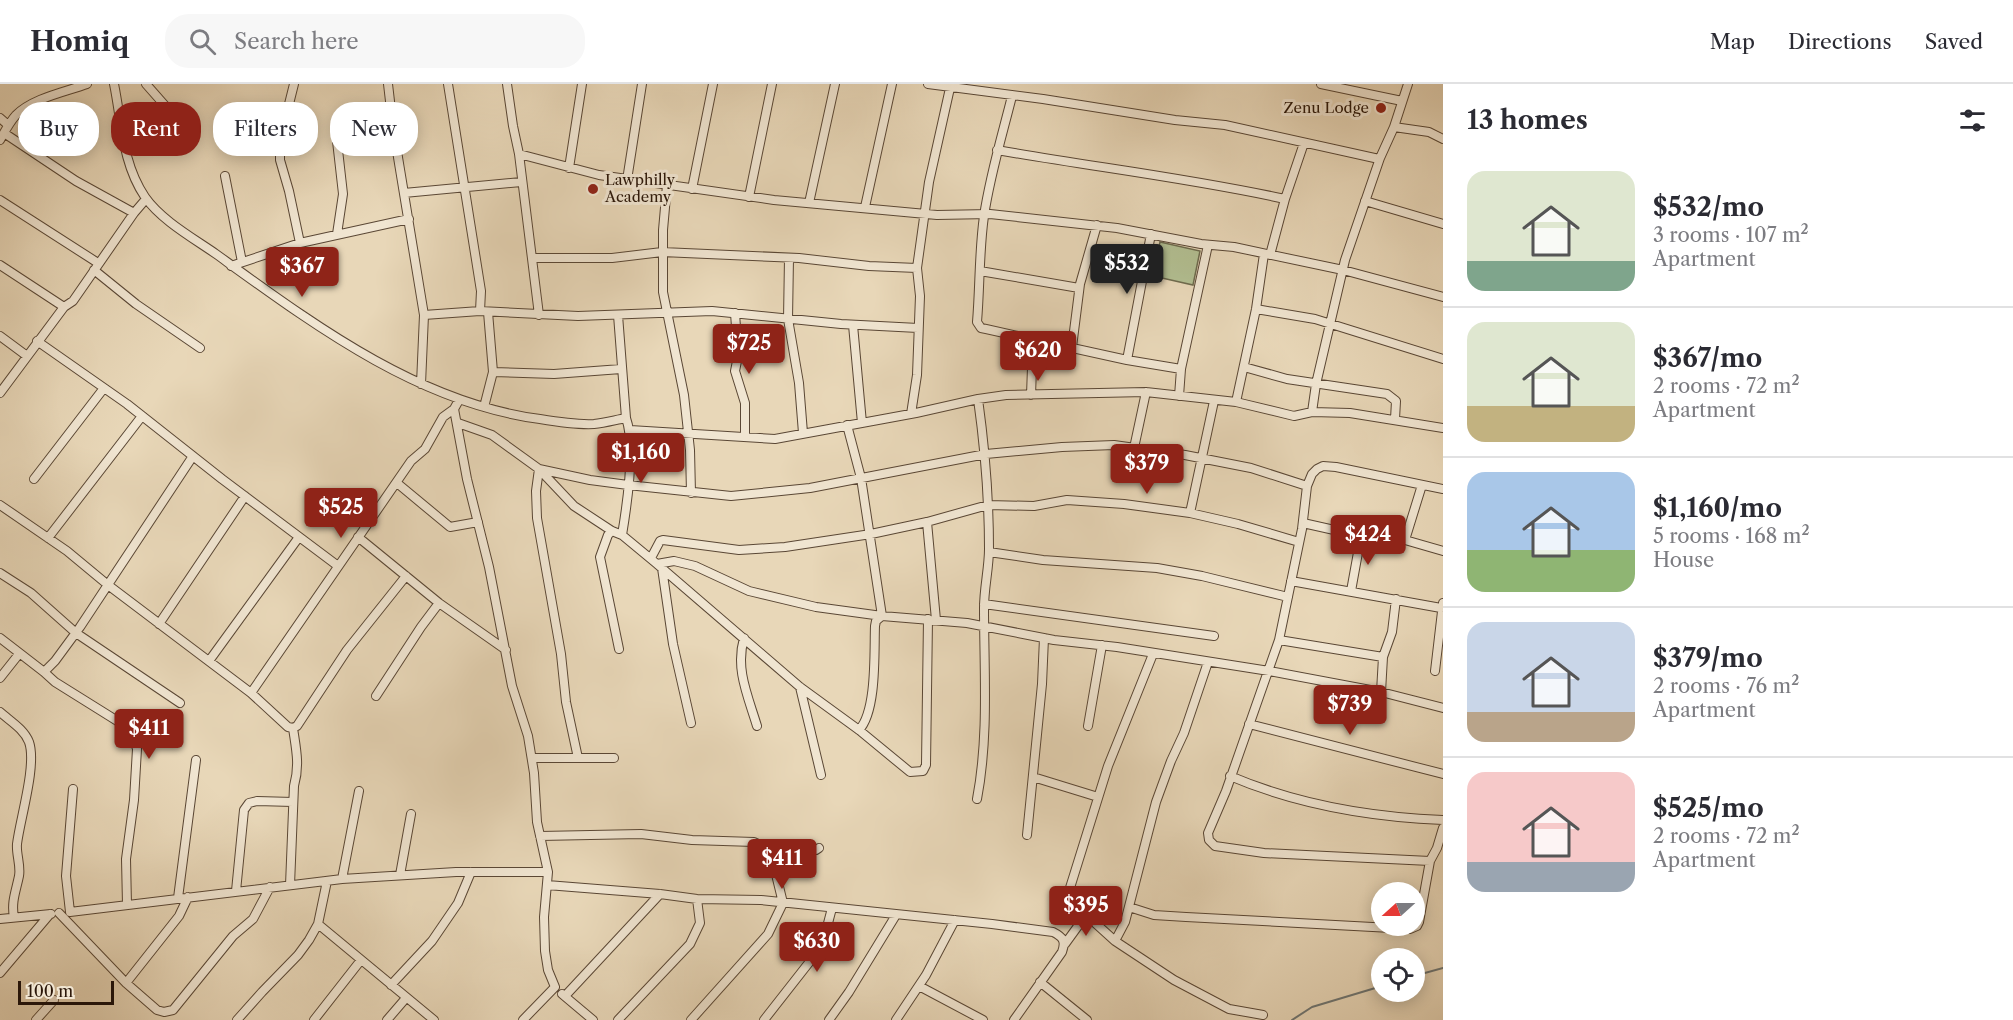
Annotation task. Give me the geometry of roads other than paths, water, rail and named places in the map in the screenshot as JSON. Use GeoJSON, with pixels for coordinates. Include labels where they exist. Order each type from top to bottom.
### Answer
{"type":"FeatureCollection","features":[{"type":"Feature","properties":{"kind":"street"},"geometry":{"type":"LineString","coordinates":[[4,132],[21,111],[33,104],[87,84]]}},
{"type":"Feature","properties":{"kind":"street"},"geometry":{"type":"LineString","coordinates":[[114,84],[126,154],[146,199],[194,240],[362,353],[411,380],[459,400],[524,417],[570,424],[594,424],[626,418]]}},
{"type":"Feature","properties":{"kind":"street"},"geometry":{"type":"LineString","coordinates":[[146,84],[162,102]]}},
{"type":"Feature","properties":{"kind":"street"},"geometry":{"type":"LineString","coordinates":[[294,84],[280,140],[280,160],[300,243]]}},
{"type":"Feature","properties":{"kind":"street"},"geometry":{"type":"LineString","coordinates":[[388,84],[424,315],[422,384]]}},
{"type":"Feature","properties":{"kind":"street"},"geometry":{"type":"LineString","coordinates":[[448,84],[493,372],[484,407]]}},
{"type":"Feature","properties":{"kind":"street"},"geometry":{"type":"LineString","coordinates":[[507,84],[519,154],[539,315]]}},
{"type":"Feature","properties":{"kind":"street"},"geometry":{"type":"LineString","coordinates":[[569,168],[580,84]]}},
{"type":"Feature","properties":{"kind":"street"},"geometry":{"type":"LineString","coordinates":[[627,180],[642,84]]}},
{"type":"Feature","properties":{"kind":"street"},"geometry":{"type":"LineString","coordinates":[[692,189],[713,84]]}},
{"type":"Feature","properties":{"kind":"street"},"geometry":{"type":"LineString","coordinates":[[749,197],[772,84]]}},
{"type":"Feature","properties":{"kind":"street"},"geometry":{"type":"LineString","coordinates":[[809,203],[835,84]]}},
{"type":"Feature","properties":{"kind":"street"},"geometry":{"type":"LineString","coordinates":[[866,207],[892,84]]}},
{"type":"Feature","properties":{"kind":"street"},"geometry":{"type":"LineString","coordinates":[[928,84],[1175,120],[1225,125],[1380,159]]}},
{"type":"Feature","properties":{"kind":"street"},"geometry":{"type":"LineString","coordinates":[[1321,84],[1402,101]]}},
{"type":"Feature","properties":{"kind":"street"},"geometry":{"type":"LineString","coordinates":[[1312,412],[1316,384],[1343,270],[1365,201],[1408,84]]}},
{"type":"Feature","properties":{"kind":"street"},"geometry":{"type":"LineString","coordinates":[[911,414],[917,375],[920,296],[917,268],[929,182],[950,88]]}},
{"type":"Feature","properties":{"kind":"street"},"geometry":{"type":"LineString","coordinates":[[1012,96],[997,150],[984,215],[977,322],[981,328],[1033,340],[1182,369]]}},
{"type":"Feature","properties":{"kind":"street"},"geometry":{"type":"LineString","coordinates":[[0,118],[4,132],[75,182],[134,213]]}},
{"type":"Feature","properties":{"kind":"street"},"geometry":{"type":"LineString","coordinates":[[1394,127],[1429,132],[1443,139]]}},
{"type":"Feature","properties":{"kind":"street"},"geometry":{"type":"LineString","coordinates":[[1236,402],[1267,255],[1305,144]]}},
{"type":"Feature","properties":{"kind":"street"},"geometry":{"type":"LineString","coordinates":[[997,150],[1084,166],[1228,187],[1285,199]]}},
{"type":"Feature","properties":{"kind":"street"},"geometry":{"type":"LineString","coordinates":[[519,154],[599,176],[749,197],[937,215],[984,215],[1097,225],[1234,248],[1343,270],[1443,297]]}},
{"type":"Feature","properties":{"kind":"street"},"geometry":{"type":"LineString","coordinates":[[337,234],[343,194],[339,156]]}},
{"type":"Feature","properties":{"kind":"street"},"geometry":{"type":"LineString","coordinates":[[225,176],[242,262]]}},
{"type":"Feature","properties":{"kind":"street"},"geometry":{"type":"LineString","coordinates":[[404,193],[521,182]]}},
{"type":"Feature","properties":{"kind":"street"},"geometry":{"type":"LineString","coordinates":[[667,185],[662,252],[663,292],[677,352],[688,434],[691,493]]}},
{"type":"Feature","properties":{"kind":"street"},"geometry":{"type":"LineString","coordinates":[[0,393],[37,341],[64,307],[73,301],[146,199]]}},
{"type":"Feature","properties":{"kind":"street"},"geometry":{"type":"LineString","coordinates":[[0,200],[96,267],[136,304],[200,348]]}},
{"type":"Feature","properties":{"kind":"street"},"geometry":{"type":"LineString","coordinates":[[1365,201],[1443,224]]}},
{"type":"Feature","properties":{"kind":"street"},"geometry":{"type":"LineString","coordinates":[[231,266],[300,243],[409,219]]}},
{"type":"Feature","properties":{"kind":"street"},"geometry":{"type":"LineString","coordinates":[[1072,347],[1079,288],[1097,225]]}},
{"type":"Feature","properties":{"kind":"street"},"geometry":{"type":"LineString","coordinates":[[1127,360],[1151,234]]}},
{"type":"Feature","properties":{"kind":"street"},"geometry":{"type":"LineString","coordinates":[[1179,396],[1182,369],[1208,245]]}},
{"type":"Feature","properties":{"kind":"street"},"geometry":{"type":"LineString","coordinates":[[533,258],[612,258],[662,252],[789,258],[917,268]]}},
{"type":"Feature","properties":{"kind":"street"},"geometry":{"type":"LineString","coordinates":[[789,258],[788,319],[799,383],[803,433]]}},
{"type":"Feature","properties":{"kind":"street"},"geometry":{"type":"LineString","coordinates":[[0,265],[64,307]]}},
{"type":"Feature","properties":{"kind":"street"},"geometry":{"type":"LineString","coordinates":[[980,271],[1079,288]]}},
{"type":"Feature","properties":{"kind":"street"},"geometry":{"type":"LineString","coordinates":[[1256,309],[1314,319],[1443,359]]}},
{"type":"Feature","properties":{"kind":"street"},"geometry":{"type":"LineString","coordinates":[[424,315],[484,312],[618,315],[712,311],[853,325],[918,328]]}},
{"type":"Feature","properties":{"kind":"street"},"geometry":{"type":"LineString","coordinates":[[735,313],[738,356],[735,371],[745,403],[745,437]]}},
{"type":"Feature","properties":{"kind":"street"},"geometry":{"type":"LineString","coordinates":[[618,315],[626,418],[630,430],[628,485],[621,535]]}},
{"type":"Feature","properties":{"kind":"street"},"geometry":{"type":"LineString","coordinates":[[853,325],[862,423]]}},
{"type":"Feature","properties":{"kind":"street"},"geometry":{"type":"LineString","coordinates":[[0,336],[27,356]]}},
{"type":"Feature","properties":{"kind":"street"},"geometry":{"type":"LineString","coordinates":[[1031,395],[1033,340]]}},
{"type":"Feature","properties":{"kind":"street"},"geometry":{"type":"LineString","coordinates":[[37,341],[142,416],[338,566]]}},
{"type":"Feature","properties":{"kind":"street"},"geometry":{"type":"LineString","coordinates":[[1244,368],[1287,379],[1387,394],[1396,400],[1395,419]]}},
{"type":"Feature","properties":{"kind":"street"},"geometry":{"type":"LineString","coordinates":[[493,372],[554,374],[621,369]]}},
{"type":"Feature","properties":{"kind":"street"},"geometry":{"type":"LineString","coordinates":[[34,479],[104,388]]}},
{"type":"Feature","properties":{"kind":"street"},"geometry":{"type":"LineString","coordinates":[[630,430],[775,439],[978,399],[1146,392],[1236,402],[1294,416],[1312,412],[1350,412],[1443,428]]}},
{"type":"Feature","properties":{"kind":"street"},"geometry":{"type":"LineString","coordinates":[[1134,448],[1146,392]]}},
{"type":"Feature","properties":{"kind":"street"},"geometry":{"type":"LineString","coordinates":[[977,799],[984,734],[984,604],[989,552],[986,454],[978,399]]}},
{"type":"Feature","properties":{"kind":"street"},"geometry":{"type":"LineString","coordinates":[[251,693],[411,461],[424,449],[443,417],[454,409],[459,400]]}},
{"type":"Feature","properties":{"kind":"street"},"geometry":{"type":"LineString","coordinates":[[1190,513],[1214,401]]}},
{"type":"Feature","properties":{"kind":"street"},"geometry":{"type":"LineString","coordinates":[[454,409],[467,479],[489,567],[512,686],[528,736],[532,758],[537,822],[548,872],[544,917],[548,970],[555,987],[593,1020]]}},
{"type":"Feature","properties":{"kind":"street"},"geometry":{"type":"LineString","coordinates":[[48,538],[142,416]]}},
{"type":"Feature","properties":{"kind":"street"},"geometry":{"type":"LineString","coordinates":[[458,423],[492,435],[539,469],[574,506],[621,535],[657,563],[800,687],[860,730],[910,772],[923,771],[926,765],[932,620],[927,522]]}},
{"type":"Feature","properties":{"kind":"street"},"geometry":{"type":"LineString","coordinates":[[847,426],[861,478],[882,616]]}},
{"type":"Feature","properties":{"kind":"street"},"geometry":{"type":"LineString","coordinates":[[539,469],[590,480],[731,496],[810,488],[986,454],[1114,445],[1251,468],[1307,486]]}},
{"type":"Feature","properties":{"kind":"street"},"geometry":{"type":"LineString","coordinates":[[44,672],[76,633],[193,456]]}},
{"type":"Feature","properties":{"kind":"street"},"geometry":{"type":"LineString","coordinates":[[1430,861],[1264,853],[1215,846],[1209,840],[1208,833],[1269,671],[1278,640],[1303,523],[1307,486],[1312,474],[1323,466],[1336,467],[1443,489]]}},
{"type":"Feature","properties":{"kind":"street"},"geometry":{"type":"LineString","coordinates":[[539,469],[536,491],[537,518],[561,654],[566,702],[578,758]]}},
{"type":"Feature","properties":{"kind":"street"},"geometry":{"type":"LineString","coordinates":[[398,483],[450,527],[455,528],[478,522]]}},
{"type":"Feature","properties":{"kind":"street"},"geometry":{"type":"LineString","coordinates":[[1405,540],[1422,485]]}},
{"type":"Feature","properties":{"kind":"street"},"geometry":{"type":"LineString","coordinates":[[159,624],[245,496]]}},
{"type":"Feature","properties":{"kind":"street"},"geometry":{"type":"LineString","coordinates":[[691,723],[657,563],[660,541],[663,540],[739,550],[785,547],[871,534],[927,522],[988,505],[1034,506],[1067,500],[1124,504],[1190,513],[1299,542]]}},
{"type":"Feature","properties":{"kind":"street"},"geometry":{"type":"LineString","coordinates":[[0,505],[48,538],[251,693],[288,727],[292,728],[297,726],[347,650],[406,576]]}},
{"type":"Feature","properties":{"kind":"street"},"geometry":{"type":"LineString","coordinates":[[1303,523],[1361,536],[1405,540],[1443,551]]}},
{"type":"Feature","properties":{"kind":"street"},"geometry":{"type":"LineString","coordinates":[[612,531],[608,535],[600,557],[619,649]]}},
{"type":"Feature","properties":{"kind":"street"},"geometry":{"type":"LineString","coordinates":[[1351,591],[1361,536]]}},
{"type":"Feature","properties":{"kind":"street"},"geometry":{"type":"LineString","coordinates":[[209,661],[299,537]]}},
{"type":"Feature","properties":{"kind":"street"},"geometry":{"type":"LineString","coordinates":[[358,537],[439,603],[506,650]]}},
{"type":"Feature","properties":{"kind":"street"},"geometry":{"type":"LineString","coordinates":[[989,552],[1043,560],[1157,568],[1202,576],[1288,597]]}},
{"type":"Feature","properties":{"kind":"street"},"geometry":{"type":"LineString","coordinates":[[657,563],[674,561],[695,566],[741,588],[780,600],[816,607],[984,626],[1044,638],[1269,671],[1381,692],[1443,708]]}},
{"type":"Feature","properties":{"kind":"street"},"geometry":{"type":"LineString","coordinates":[[0,573],[31,593],[76,633],[180,703]]}},
{"type":"Feature","properties":{"kind":"street"},"geometry":{"type":"LineString","coordinates":[[1291,581],[1442,605],[1441,638],[1435,671]]}},
{"type":"Feature","properties":{"kind":"street"},"geometry":{"type":"LineString","coordinates":[[1381,692],[1383,657],[1392,632],[1396,599]]}},
{"type":"Feature","properties":{"kind":"street"},"geometry":{"type":"LineString","coordinates":[[376,696],[439,603]]}},
{"type":"Feature","properties":{"kind":"street"},"geometry":{"type":"LineString","coordinates":[[984,604],[1214,636]]}},
{"type":"Feature","properties":{"kind":"street"},"geometry":{"type":"LineString","coordinates":[[860,730],[864,725],[870,703],[875,626],[876,621],[882,616]]}},
{"type":"Feature","properties":{"kind":"street"},"geometry":{"type":"LineString","coordinates":[[0,638],[55,682],[132,732],[137,749],[134,800],[126,859],[127,905]]}},
{"type":"Feature","properties":{"kind":"street"},"geometry":{"type":"LineString","coordinates":[[744,638],[740,656],[741,675],[757,726]]}},
{"type":"Feature","properties":{"kind":"street"},"geometry":{"type":"LineString","coordinates":[[1027,835],[1042,684],[1044,638]]}},
{"type":"Feature","properties":{"kind":"street"},"geometry":{"type":"LineString","coordinates":[[1278,640],[1383,657]]}},
{"type":"Feature","properties":{"kind":"street"},"geometry":{"type":"LineString","coordinates":[[1088,726],[1102,645]]}},
{"type":"Feature","properties":{"kind":"street"},"geometry":{"type":"LineString","coordinates":[[0,678],[20,654]]}},
{"type":"Feature","properties":{"kind":"street"},"geometry":{"type":"LineString","coordinates":[[1153,654],[1098,797],[1069,891],[1072,902],[1115,941],[1174,980],[1229,1009],[1263,1015]]}},
{"type":"Feature","properties":{"kind":"street"},"geometry":{"type":"LineString","coordinates":[[1115,941],[1125,921],[1156,802],[1184,733],[1208,662]]}},
{"type":"Feature","properties":{"kind":"street"},"geometry":{"type":"LineString","coordinates":[[800,687],[821,776]]}},
{"type":"Feature","properties":{"kind":"street"},"geometry":{"type":"LineString","coordinates":[[0,712],[21,729],[29,741],[31,752],[26,801],[17,845],[19,876],[12,906],[14,917]]}},
{"type":"Feature","properties":{"kind":"street"},"geometry":{"type":"LineString","coordinates":[[1249,724],[1443,774]]}},
{"type":"Feature","properties":{"kind":"street"},"geometry":{"type":"LineString","coordinates":[[290,885],[294,786],[299,761],[292,728]]}},
{"type":"Feature","properties":{"kind":"street"},"geometry":{"type":"LineString","coordinates":[[532,758],[614,758]]}},
{"type":"Feature","properties":{"kind":"street"},"geometry":{"type":"LineString","coordinates":[[178,898],[196,760]]}},
{"type":"Feature","properties":{"kind":"street"},"geometry":{"type":"LineString","coordinates":[[1230,776],[1280,796],[1330,808],[1443,820]]}},
{"type":"Feature","properties":{"kind":"street"},"geometry":{"type":"LineString","coordinates":[[1033,777],[1098,797]]}},
{"type":"Feature","properties":{"kind":"street"},"geometry":{"type":"LineString","coordinates":[[70,912],[66,876],[73,789]]}},
{"type":"Feature","properties":{"kind":"street"},"geometry":{"type":"LineString","coordinates":[[342,879],[359,791]]}},
{"type":"Feature","properties":{"kind":"street"},"geometry":{"type":"LineString","coordinates":[[236,891],[244,810],[249,803],[257,801],[293,802]]}},
{"type":"Feature","properties":{"kind":"street"},"geometry":{"type":"LineString","coordinates":[[400,875],[411,814]]}},
{"type":"Feature","properties":{"kind":"street"},"geometry":{"type":"LineString","coordinates":[[1129,907],[1154,915],[1410,929],[1417,926],[1419,922],[1430,861],[1443,828]]}},
{"type":"Feature","properties":{"kind":"street"},"geometry":{"type":"LineString","coordinates":[[540,836],[641,834],[692,840],[754,842],[773,850]]}},
{"type":"Feature","properties":{"kind":"street"},"geometry":{"type":"LineString","coordinates":[[691,1020],[715,990],[768,934],[783,903],[771,858],[773,850],[788,845],[816,850],[819,848]]}},
{"type":"Feature","properties":{"kind":"street"},"geometry":{"type":"LineString","coordinates":[[0,919],[342,879],[471,872],[548,872]]}},
{"type":"Feature","properties":{"kind":"street"},"geometry":{"type":"LineString","coordinates":[[391,985],[432,941],[458,903],[471,872]]}},
{"type":"Feature","properties":{"kind":"street"},"geometry":{"type":"LineString","coordinates":[[237,1020],[298,955],[318,924],[327,881]]}},
{"type":"Feature","properties":{"kind":"street"},"geometry":{"type":"LineString","coordinates":[[547,885],[697,899],[761,900],[955,920],[1053,932],[1062,937],[1065,944]]}},
{"type":"Feature","properties":{"kind":"street"},"geometry":{"type":"LineString","coordinates":[[59,913],[126,983],[157,1010],[164,1012],[173,1010],[233,936],[253,919],[270,887]]}},
{"type":"Feature","properties":{"kind":"street"},"geometry":{"type":"LineString","coordinates":[[564,996],[660,894]]}},
{"type":"Feature","properties":{"kind":"street"},"geometry":{"type":"LineString","coordinates":[[126,983],[180,916],[188,897]]}},
{"type":"Feature","properties":{"kind":"street"},"geometry":{"type":"LineString","coordinates":[[618,1020],[690,944],[700,923],[697,899]]}},
{"type":"Feature","properties":{"kind":"street"},"geometry":{"type":"LineString","coordinates":[[764,1020],[822,946],[832,908]]}},
{"type":"Feature","properties":{"kind":"street"},"geometry":{"type":"LineString","coordinates":[[0,973],[50,914]]}},
{"type":"Feature","properties":{"kind":"street"},"geometry":{"type":"LineString","coordinates":[[829,1020],[896,915]]}},
{"type":"Feature","properties":{"kind":"street"},"geometry":{"type":"LineString","coordinates":[[1014,1020],[1086,915]]}},
{"type":"Feature","properties":{"kind":"street"},"geometry":{"type":"LineString","coordinates":[[896,1020],[919,986],[955,920]]}},
{"type":"Feature","properties":{"kind":"street"},"geometry":{"type":"LineString","coordinates":[[318,924],[434,1020]]}},
{"type":"Feature","properties":{"kind":"street"},"geometry":{"type":"LineString","coordinates":[[314,1020],[361,960]]}},
{"type":"Feature","properties":{"kind":"street"},"geometry":{"type":"LineString","coordinates":[[1040,982],[1087,1020]]}},
{"type":"Feature","properties":{"kind":"street"},"geometry":{"type":"LineString","coordinates":[[919,986],[983,1020]]}},
{"type":"Feature","properties":{"kind":"street"},"geometry":{"type":"LineString","coordinates":[[523,1020],[555,987]]}},
{"type":"Feature","properties":{"kind":"street"},"geometry":{"type":"LineString","coordinates":[[387,1020],[406,998]]}},
{"type":"Feature","properties":{"kind":"street"},"geometry":{"type":"LineString","coordinates":[[36,1020],[54,1000]]}},
{"type":"Feature","properties":{"kind":"waterway"},"geometry":{"type":"LineString","coordinates":[[1425,973],[1443,968]]}},
{"type":"Feature","properties":{"kind":"waterway"},"geometry":{"type":"LineString","coordinates":[[1292,1020],[1312,1007],[1371,989]]}},
{"type":"Feature","properties":{"kind":"place","name":"Zenu Lodge"},"geometry":{"type":"Point","coordinates":[1381,108]}},
{"type":"Feature","properties":{"kind":"place","name":"Lawphilly Academy"},"geometry":{"type":"Point","coordinates":[593,189]}}]}
